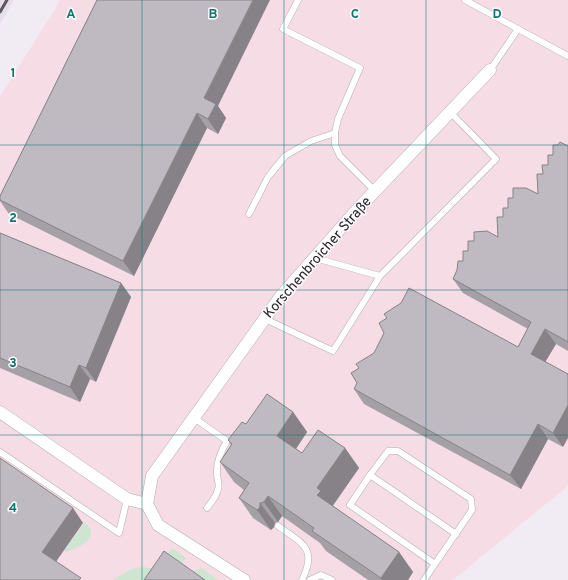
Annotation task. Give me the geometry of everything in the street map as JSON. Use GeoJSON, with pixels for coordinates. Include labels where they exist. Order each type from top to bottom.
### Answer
{"type":"FeatureCollection","features":[{"type":"Feature","properties":{"kind":"street","name":"Korschenbroicher Straße"},"geometry":{"type":"LineString","coordinates":[[147,504],[152,476],[281,296],[355,212],[490,70]]}},
{"type":"Feature","properties":{"kind":"street"},"geometry":{"type":"LineString","coordinates":[[0,412],[127,500],[147,504],[158,525],[244,580]]}},
{"type":"Feature","properties":{"kind":"lane"},"geometry":{"type":"LineString","coordinates":[[298,0],[283,29],[360,68],[338,119],[334,133],[340,156],[375,191]]}},
{"type":"Feature","properties":{"kind":"lane"},"geometry":{"type":"LineString","coordinates":[[465,0],[568,56]]}},
{"type":"Feature","properties":{"kind":"lane"},"geometry":{"type":"LineString","coordinates":[[490,70],[518,29]]}},
{"type":"Feature","properties":{"kind":"lane"},"geometry":{"type":"LineString","coordinates":[[265,319],[333,351],[380,276],[496,159],[450,112]]}},
{"type":"Feature","properties":{"kind":"lane"},"geometry":{"type":"LineString","coordinates":[[249,214],[268,177],[285,156],[310,141],[334,133]]}},
{"type":"Feature","properties":{"kind":"lane"},"geometry":{"type":"LineString","coordinates":[[315,258],[380,276]]}},
{"type":"Feature","properties":{"kind":"lane"},"geometry":{"type":"LineString","coordinates":[[194,418],[227,441],[218,459],[218,492],[207,508]]}},
{"type":"Feature","properties":{"kind":"lane"},"geometry":{"type":"LineString","coordinates":[[424,580],[456,534],[472,510],[471,499],[398,451],[388,452],[350,505],[435,564]]}},
{"type":"Feature","properties":{"kind":"lane"},"geometry":{"type":"LineString","coordinates":[[0,452],[119,533],[127,500]]}},
{"type":"Feature","properties":{"kind":"lane"},"geometry":{"type":"LineString","coordinates":[[370,476],[456,534]]}},
{"type":"Feature","properties":{"kind":"lane"},"geometry":{"type":"LineString","coordinates":[[278,526],[307,549],[309,564],[302,580]]}},
{"type":"Feature","properties":{"kind":"lane"},"geometry":{"type":"LineString","coordinates":[[310,580],[320,575],[332,580]]}},
{"type":"Feature","properties":{"kind":"shaded area"},"geometry":{"type":"Polygon","coordinates":[[[0,0],[14,0],[0,24],[0,0]]]}},
{"type":"Feature","properties":{"kind":"shaded area"},"geometry":{"type":"Polygon","coordinates":[[[60,0],[568,0],[568,486],[453,580],[0,580],[0,96],[60,0]]]}},
{"type":"Feature","properties":{"kind":"green space"},"geometry":{"type":"Polygon","coordinates":[[[85,522],[91,530],[91,534],[87,541],[67,552],[64,551],[85,522]]]}},
{"type":"Feature","properties":{"kind":"green space"},"geometry":{"type":"Polygon","coordinates":[[[172,548],[186,558],[178,568],[163,580],[113,580],[133,569],[144,567],[156,570],[172,548]]]}},
{"type":"Feature","properties":{"kind":"green space"},"geometry":{"type":"Polygon","coordinates":[[[202,568],[218,580],[196,580],[186,573],[202,568]]]}},
{"type":"Feature","properties":{"kind":"building"},"geometry":{"type":"Polygon","coordinates":[[[97,0],[253,0],[204,98],[216,104],[208,119],[197,113],[123,261],[0,200],[0,196],[97,0]]]}},
{"type":"Feature","properties":{"kind":"building"},"geometry":{"type":"Polygon","coordinates":[[[560,142],[568,146],[568,342],[545,329],[531,354],[568,374],[568,405],[553,433],[538,424],[510,475],[354,389],[357,383],[351,373],[359,368],[356,364],[374,353],[384,333],[379,323],[387,318],[384,314],[401,303],[409,288],[518,347],[531,322],[453,279],[457,270],[458,261],[463,261],[463,251],[468,251],[468,241],[474,241],[474,232],[487,231],[498,237],[497,217],[503,217],[503,208],[508,208],[508,198],[513,198],[513,188],[526,188],[538,194],[537,174],[543,174],[542,165],[548,165],[548,155],[553,155],[553,145],[558,145],[560,142]]]}},
{"type":"Feature","properties":{"kind":"building"},"geometry":{"type":"Polygon","coordinates":[[[0,233],[121,283],[86,368],[79,365],[70,387],[0,358],[0,233]]]}},
{"type":"Feature","properties":{"kind":"building"},"geometry":{"type":"Polygon","coordinates":[[[267,394],[293,412],[277,436],[302,453],[318,430],[345,448],[317,488],[321,491],[317,495],[399,552],[381,578],[312,531],[314,528],[268,496],[264,502],[260,503],[260,507],[257,510],[239,498],[249,483],[220,462],[232,444],[228,440],[242,422],[246,424],[267,394]]]}},
{"type":"Feature","properties":{"kind":"building"},"geometry":{"type":"Polygon","coordinates":[[[0,458],[73,508],[42,552],[81,578],[79,580],[0,580],[0,458]]]}},
{"type":"Feature","properties":{"kind":"building"},"geometry":{"type":"Polygon","coordinates":[[[164,551],[205,580],[144,580],[164,551]]]}},
{"type":"Feature","properties":{"kind":"railway"},"geometry":{"type":"LineString","coordinates":[[0,12],[7,0]]}}]}
